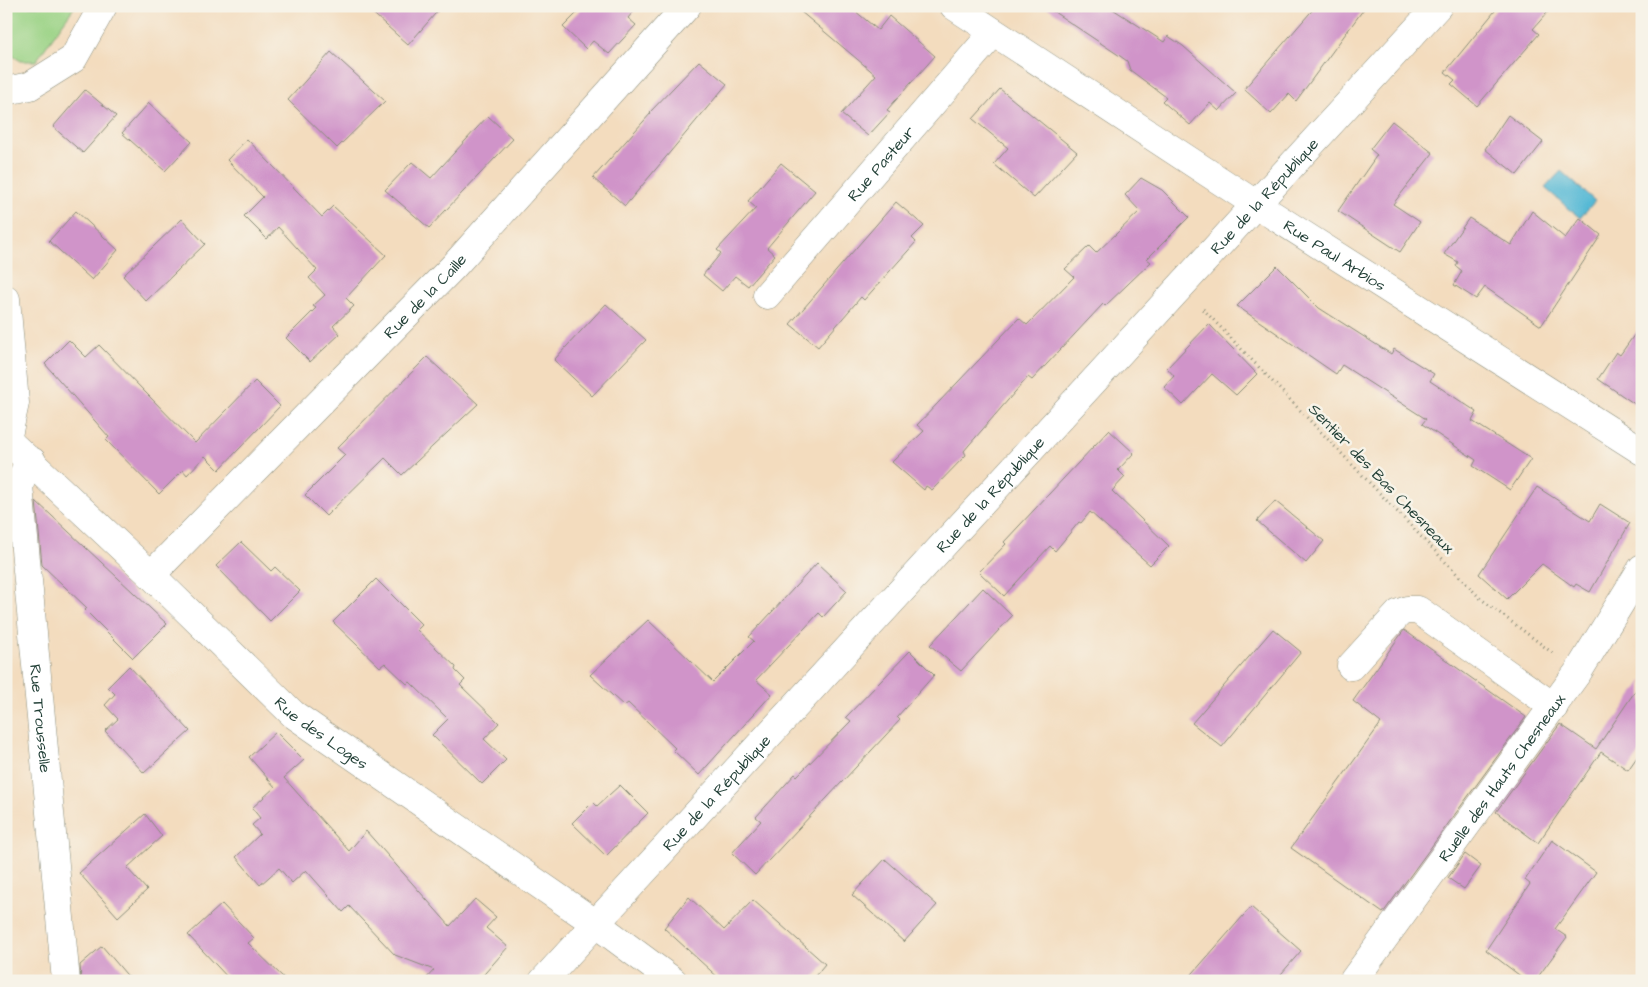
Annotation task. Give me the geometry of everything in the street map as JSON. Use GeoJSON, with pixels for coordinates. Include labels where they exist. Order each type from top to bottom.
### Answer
{"type":"FeatureCollection","features":[{"type":"Feature","properties":{"kind":"street"},"geometry":{"type":"LineString","coordinates":[[6,91],[30,86],[73,60],[103,6]]}},
{"type":"Feature","properties":{"kind":"street","name":"Rue de la Caille"},"geometry":{"type":"LineString","coordinates":[[152,575],[453,267],[687,6]]}},
{"type":"Feature","properties":{"kind":"street","name":"Rue Paul Arbios"},"geometry":{"type":"LineString","coordinates":[[954,6],[1257,205],[1642,451]]}},
{"type":"Feature","properties":{"kind":"street","name":"Rue de la République"},"geometry":{"type":"LineString","coordinates":[[543,981],[1438,6]]}},
{"type":"Feature","properties":{"kind":"street","name":"Rue Pasteur"},"geometry":{"type":"LineString","coordinates":[[767,294],[993,33]]}},
{"type":"Feature","properties":{"kind":"street"},"geometry":{"type":"LineString","coordinates":[[6,299],[15,403],[7,440]]}},
{"type":"Feature","properties":{"kind":"street","name":"Rue des Loges"},"geometry":{"type":"LineString","coordinates":[[7,440],[32,461],[152,575],[293,714],[595,923],[673,981]]}},
{"type":"Feature","properties":{"kind":"street","name":"Rue Trousselle"},"geometry":{"type":"LineString","coordinates":[[32,461],[18,486],[66,981]]}},
{"type":"Feature","properties":{"kind":"street","name":"Ruelle des Hauts Chesneaux"},"geometry":{"type":"LineString","coordinates":[[1353,981],[1554,707],[1578,672],[1642,568]]}},
{"type":"Feature","properties":{"kind":"street"},"geometry":{"type":"LineString","coordinates":[[1351,666],[1399,613],[1407,610],[1418,610],[1554,707]]}},
{"type":"Feature","properties":{"kind":"path","name":"Sentier des Bas Chesneaux"},"geometry":{"type":"LineString","coordinates":[[1181,287],[1480,598],[1578,672]]}},
{"type":"Feature","properties":{"kind":"green space"},"geometry":{"type":"Polygon","coordinates":[[[6,6],[75,6],[36,61],[21,61],[8,53],[6,6]]]}},
{"type":"Feature","properties":{"kind":"water"},"geometry":{"type":"Polygon","coordinates":[[[1561,171],[1595,201],[1580,218],[1545,188],[1561,171]]]}},
{"type":"Feature","properties":{"kind":"building"},"geometry":{"type":"Polygon","coordinates":[[[365,6],[442,6],[408,45],[365,6]]]}},
{"type":"Feature","properties":{"kind":"building"},"geometry":{"type":"Polygon","coordinates":[[[584,6],[638,6],[628,18],[636,25],[609,54],[593,41],[586,49],[563,27],[584,6]]]}},
{"type":"Feature","properties":{"kind":"building"},"geometry":{"type":"Polygon","coordinates":[[[794,6],[849,6],[878,30],[889,16],[935,56],[887,110],[890,112],[868,136],[841,114],[876,75],[794,6]]]}},
{"type":"Feature","properties":{"kind":"building"},"geometry":{"type":"Polygon","coordinates":[[[1045,6],[1108,6],[1164,42],[1168,36],[1183,46],[1236,93],[1219,111],[1210,103],[1190,125],[1162,101],[1166,97],[1130,70],[1127,61],[1045,6]]]}},
{"type":"Feature","properties":{"kind":"building"},"geometry":{"type":"Polygon","coordinates":[[[1316,6],[1366,6],[1296,101],[1289,94],[1271,114],[1244,89],[1316,6]]]}},
{"type":"Feature","properties":{"kind":"building"},"geometry":{"type":"Polygon","coordinates":[[[1499,6],[1553,6],[1533,29],[1539,34],[1477,106],[1451,84],[1455,80],[1445,72],[1499,6]]]}},
{"type":"Feature","properties":{"kind":"building"},"geometry":{"type":"Polygon","coordinates":[[[331,52],[385,101],[337,148],[288,100],[331,52]]]}},
{"type":"Feature","properties":{"kind":"building"},"geometry":{"type":"Polygon","coordinates":[[[699,61],[727,84],[625,206],[593,178],[650,112],[699,61]]]}},
{"type":"Feature","properties":{"kind":"building"},"geometry":{"type":"Polygon","coordinates":[[[1000,89],[1077,152],[1034,198],[994,164],[1008,148],[973,119],[1000,89]]]}},
{"type":"Feature","properties":{"kind":"building"},"geometry":{"type":"Polygon","coordinates":[[[85,90],[116,116],[83,153],[53,127],[85,90]]]}},
{"type":"Feature","properties":{"kind":"building"},"geometry":{"type":"Polygon","coordinates":[[[149,103],[192,142],[165,171],[122,133],[149,103]]]}},
{"type":"Feature","properties":{"kind":"building"},"geometry":{"type":"Polygon","coordinates":[[[1508,115],[1543,142],[1517,175],[1485,149],[1508,115]]]}},
{"type":"Feature","properties":{"kind":"building"},"geometry":{"type":"Polygon","coordinates":[[[488,116],[513,139],[429,228],[385,190],[412,162],[431,178],[488,116]]]}},
{"type":"Feature","properties":{"kind":"building"},"geometry":{"type":"Polygon","coordinates":[[[1392,121],[1433,153],[1393,204],[1420,222],[1400,252],[1338,211],[1377,155],[1370,149],[1392,121]]]}},
{"type":"Feature","properties":{"kind":"building"},"geometry":{"type":"Polygon","coordinates":[[[247,139],[322,217],[333,206],[386,255],[346,298],[354,306],[333,326],[340,334],[310,362],[286,338],[316,308],[313,306],[325,295],[309,278],[317,270],[278,227],[267,239],[244,216],[263,197],[227,160],[247,139]]]}},
{"type":"Feature","properties":{"kind":"building"},"geometry":{"type":"Polygon","coordinates":[[[781,163],[815,191],[767,248],[775,255],[748,286],[735,276],[722,291],[703,275],[721,253],[717,250],[756,208],[748,201],[781,163]]]}},
{"type":"Feature","properties":{"kind":"building"},"geometry":{"type":"Polygon","coordinates":[[[1141,178],[1162,190],[1189,217],[1147,259],[1151,262],[1105,306],[1103,304],[1032,380],[1028,377],[964,451],[966,455],[932,490],[926,486],[924,490],[892,462],[924,431],[917,425],[1019,318],[1027,325],[1074,277],[1065,269],[1089,246],[1096,253],[1140,211],[1125,195],[1141,178]]]}},
{"type":"Feature","properties":{"kind":"building"},"geometry":{"type":"Polygon","coordinates":[[[896,202],[924,226],[912,238],[916,242],[864,300],[861,297],[818,347],[790,324],[896,202]]]}},
{"type":"Feature","properties":{"kind":"building"},"geometry":{"type":"Polygon","coordinates":[[[76,211],[118,250],[92,280],[49,241],[76,211]]]}},
{"type":"Feature","properties":{"kind":"building"},"geometry":{"type":"Polygon","coordinates":[[[1532,211],[1565,238],[1580,218],[1601,235],[1541,326],[1485,287],[1476,299],[1454,285],[1462,271],[1456,266],[1458,262],[1444,254],[1469,218],[1511,245],[1532,211]]]}},
{"type":"Feature","properties":{"kind":"building"},"geometry":{"type":"Polygon","coordinates":[[[182,219],[205,244],[146,301],[123,276],[182,219]]]}},
{"type":"Feature","properties":{"kind":"building"},"geometry":{"type":"Polygon","coordinates":[[[1277,266],[1319,308],[1391,354],[1394,349],[1434,374],[1430,381],[1477,412],[1472,421],[1531,459],[1510,490],[1473,466],[1476,460],[1422,424],[1426,419],[1342,365],[1336,374],[1237,306],[1277,266]]]}},
{"type":"Feature","properties":{"kind":"building"},"geometry":{"type":"Polygon","coordinates":[[[606,304],[646,340],[592,396],[554,360],[606,304]]]}},
{"type":"Feature","properties":{"kind":"building"},"geometry":{"type":"Polygon","coordinates":[[[1209,324],[1257,374],[1236,395],[1212,374],[1183,405],[1164,387],[1174,376],[1167,368],[1209,324]]]}},
{"type":"Feature","properties":{"kind":"building"},"geometry":{"type":"Polygon","coordinates":[[[1642,324],[1642,409],[1598,379],[1616,352],[1620,355],[1642,324]]]}},
{"type":"Feature","properties":{"kind":"building"},"geometry":{"type":"Polygon","coordinates":[[[69,340],[86,357],[99,345],[195,443],[255,381],[280,406],[219,470],[205,456],[187,475],[183,470],[159,494],[106,440],[109,437],[45,364],[69,340]]]}},
{"type":"Feature","properties":{"kind":"building"},"geometry":{"type":"Polygon","coordinates":[[[427,357],[478,404],[402,475],[385,458],[326,516],[305,495],[345,455],[337,448],[427,357]]]}},
{"type":"Feature","properties":{"kind":"building"},"geometry":{"type":"Polygon","coordinates":[[[1109,430],[1134,453],[1118,470],[1125,477],[1112,491],[1169,546],[1150,565],[1090,512],[1081,523],[1079,522],[1055,551],[1050,546],[1004,596],[979,572],[1006,544],[1004,542],[1109,430]]]}},
{"type":"Feature","properties":{"kind":"building"},"geometry":{"type":"Polygon","coordinates":[[[1537,487],[1590,521],[1600,504],[1630,523],[1590,592],[1576,584],[1574,587],[1542,564],[1507,599],[1479,574],[1537,487]]]}},
{"type":"Feature","properties":{"kind":"building"},"geometry":{"type":"Polygon","coordinates":[[[36,501],[167,624],[133,658],[85,610],[87,608],[42,565],[36,501]]]}},
{"type":"Feature","properties":{"kind":"building"},"geometry":{"type":"Polygon","coordinates":[[[1275,501],[1324,541],[1306,563],[1257,521],[1275,501]]]}},
{"type":"Feature","properties":{"kind":"building"},"geometry":{"type":"Polygon","coordinates":[[[241,542],[271,571],[275,567],[300,591],[270,621],[216,566],[241,542]]]}},
{"type":"Feature","properties":{"kind":"building"},"geometry":{"type":"Polygon","coordinates":[[[817,563],[847,591],[823,617],[819,613],[756,680],[772,694],[699,775],[673,750],[675,748],[628,703],[624,706],[590,675],[648,620],[713,682],[754,641],[749,637],[817,563]]]}},
{"type":"Feature","properties":{"kind":"building"},"geometry":{"type":"Polygon","coordinates":[[[376,579],[422,625],[417,630],[456,667],[455,670],[465,680],[460,685],[499,723],[484,739],[506,760],[482,784],[432,735],[448,719],[410,682],[407,684],[385,663],[380,667],[333,622],[376,579]]]}},
{"type":"Feature","properties":{"kind":"building"},"geometry":{"type":"Polygon","coordinates":[[[983,588],[1012,616],[961,671],[930,645],[983,588]]]}},
{"type":"Feature","properties":{"kind":"building"},"geometry":{"type":"Polygon","coordinates":[[[1273,629],[1301,652],[1222,747],[1192,723],[1273,629]]]}},
{"type":"Feature","properties":{"kind":"building"},"geometry":{"type":"Polygon","coordinates":[[[1404,630],[1526,717],[1383,913],[1291,848],[1381,723],[1353,701],[1404,630]]]}},
{"type":"Feature","properties":{"kind":"building"},"geometry":{"type":"Polygon","coordinates":[[[910,651],[934,675],[897,717],[900,720],[755,875],[732,853],[761,821],[756,817],[795,774],[797,776],[851,721],[846,717],[910,651]]]}},
{"type":"Feature","properties":{"kind":"building"},"geometry":{"type":"Polygon","coordinates":[[[129,666],[190,731],[144,773],[105,731],[118,719],[105,705],[115,694],[108,687],[129,666]]]}},
{"type":"Feature","properties":{"kind":"building"},"geometry":{"type":"Polygon","coordinates":[[[1642,681],[1642,750],[1628,770],[1601,752],[1538,843],[1496,812],[1560,724],[1596,749],[1642,681]]]}},
{"type":"Feature","properties":{"kind":"building"},"geometry":{"type":"Polygon","coordinates":[[[276,732],[304,760],[284,778],[349,851],[366,831],[450,926],[475,899],[496,917],[486,928],[508,947],[478,981],[424,981],[434,970],[395,955],[349,906],[343,912],[306,870],[292,883],[279,868],[260,885],[236,857],[260,834],[252,825],[260,818],[252,808],[275,787],[249,757],[276,732]]]}},
{"type":"Feature","properties":{"kind":"building"},"geometry":{"type":"Polygon","coordinates":[[[620,785],[648,813],[606,856],[572,823],[593,802],[597,806],[620,785]]]}},
{"type":"Feature","properties":{"kind":"building"},"geometry":{"type":"Polygon","coordinates":[[[145,814],[162,836],[127,868],[147,890],[118,917],[79,873],[145,814]]]}},
{"type":"Feature","properties":{"kind":"building"},"geometry":{"type":"Polygon","coordinates":[[[1552,840],[1596,872],[1555,929],[1567,937],[1535,981],[1527,981],[1486,950],[1530,884],[1525,880],[1552,840]]]}},
{"type":"Feature","properties":{"kind":"building"},"geometry":{"type":"Polygon","coordinates":[[[1465,854],[1481,866],[1464,889],[1448,878],[1465,854]]]}},
{"type":"Feature","properties":{"kind":"building"},"geometry":{"type":"Polygon","coordinates":[[[885,859],[937,905],[904,942],[852,895],[885,859]]]}},
{"type":"Feature","properties":{"kind":"building"},"geometry":{"type":"Polygon","coordinates":[[[689,897],[724,930],[753,900],[825,964],[811,981],[722,981],[664,928],[689,897]]]}},
{"type":"Feature","properties":{"kind":"building"},"geometry":{"type":"Polygon","coordinates":[[[222,904],[254,938],[248,943],[287,981],[231,981],[188,935],[222,904]]]}},
{"type":"Feature","properties":{"kind":"building"},"geometry":{"type":"Polygon","coordinates":[[[1251,907],[1301,951],[1275,981],[1186,981],[1251,907]]]}},
{"type":"Feature","properties":{"kind":"building"},"geometry":{"type":"Polygon","coordinates":[[[102,946],[132,981],[81,981],[80,965],[102,946]]]}}]}
